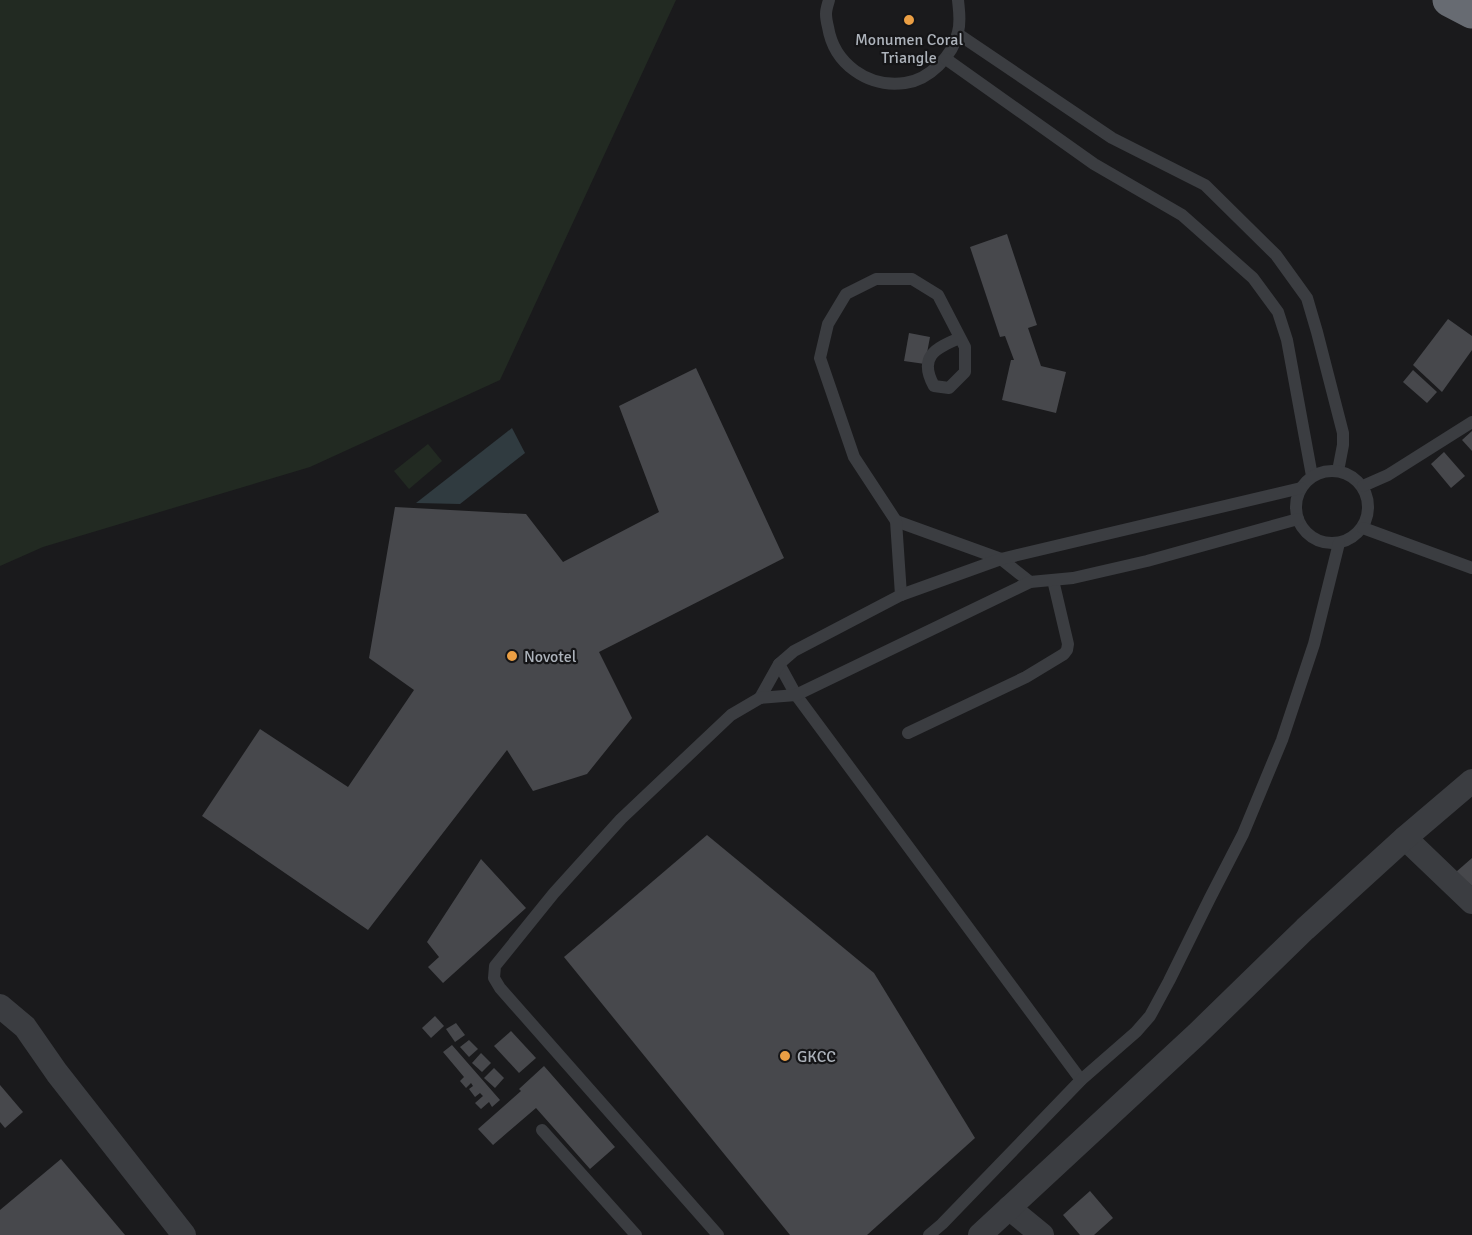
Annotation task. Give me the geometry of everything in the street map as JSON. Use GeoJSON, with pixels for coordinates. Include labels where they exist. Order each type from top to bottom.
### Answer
{"type":"FeatureCollection","features":[{"type":"Feature","properties":{"kind":"highway"},"geometry":{"type":"LineString","coordinates":[[1449,0],[1472,12]]}},
{"type":"Feature","properties":{"kind":"street"},"geometry":{"type":"LineString","coordinates":[[980,1235],[1197,1034],[1305,929],[1472,781]]}},
{"type":"Feature","properties":{"kind":"street"},"geometry":{"type":"LineString","coordinates":[[1405,838],[1472,902]]}},
{"type":"Feature","properties":{"kind":"street"},"geometry":{"type":"LineString","coordinates":[[0,1006],[25,1027],[57,1073],[184,1235]]}},
{"type":"Feature","properties":{"kind":"street"},"geometry":{"type":"LineString","coordinates":[[1010,1208],[1042,1235]]}},
{"type":"Feature","properties":{"kind":"lane"},"geometry":{"type":"LineString","coordinates":[[828,0],[826,15],[830,39],[841,60],[860,75],[882,83],[906,83],[928,74],[946,59],[958,34],[960,16],[957,0]]}},
{"type":"Feature","properties":{"kind":"lane"},"geometry":{"type":"LineString","coordinates":[[958,34],[1112,138],[1205,185],[1276,255],[1307,298],[1317,332],[1343,433],[1338,471]]}},
{"type":"Feature","properties":{"kind":"lane"},"geometry":{"type":"LineString","coordinates":[[946,59],[1094,164],[1182,215],[1253,278],[1278,312],[1287,340],[1312,476]]}},
{"type":"Feature","properties":{"kind":"lane"},"geometry":{"type":"LineString","coordinates":[[901,595],[896,521],[854,458],[820,358],[828,324],[846,294],[876,279],[912,279],[938,295],[960,338]]}},
{"type":"Feature","properties":{"kind":"lane"},"geometry":{"type":"LineString","coordinates":[[1363,486],[1388,475],[1472,422]]}},
{"type":"Feature","properties":{"kind":"lane"},"geometry":{"type":"LineString","coordinates":[[1325,470],[1338,471],[1352,476],[1363,486],[1368,500],[1368,514],[1363,528],[1353,538],[1339,543],[1326,543],[1314,539],[1304,530],[1298,519],[1296,503],[1301,488],[1312,476],[1325,470]]}},
{"type":"Feature","properties":{"kind":"lane"},"geometry":{"type":"LineString","coordinates":[[760,698],[779,664],[794,651],[901,595],[1001,559],[1301,488]]}},
{"type":"Feature","properties":{"kind":"lane"},"geometry":{"type":"LineString","coordinates":[[718,1235],[500,988],[494,978],[495,966],[554,893],[621,819],[730,715],[760,698],[796,695],[1030,582],[1072,578],[1147,561],[1298,519]]}},
{"type":"Feature","properties":{"kind":"lane"},"geometry":{"type":"LineString","coordinates":[[896,521],[1001,559],[1030,582]]}},
{"type":"Feature","properties":{"kind":"lane"},"geometry":{"type":"LineString","coordinates":[[1363,528],[1472,568]]}},
{"type":"Feature","properties":{"kind":"lane"},"geometry":{"type":"LineString","coordinates":[[929,1235],[1081,1080],[1150,1017],[1243,834],[1282,740],[1314,644],[1339,543]]}},
{"type":"Feature","properties":{"kind":"lane"},"geometry":{"type":"LineString","coordinates":[[908,733],[1026,676],[1064,654],[1068,644],[1053,580]]}},
{"type":"Feature","properties":{"kind":"lane"},"geometry":{"type":"LineString","coordinates":[[779,664],[796,695],[1081,1080]]}},
{"type":"Feature","properties":{"kind":"lane"},"geometry":{"type":"LineString","coordinates":[[542,1130],[636,1235]]}},
{"type":"Feature","properties":{"kind":"shaded area"},"geometry":{"type":"Polygon","coordinates":[[[0,0],[676,0],[500,380],[310,467],[43,547],[0,566],[0,0]]]}},
{"type":"Feature","properties":{"kind":"shaded area"},"geometry":{"type":"Polygon","coordinates":[[[512,428],[525,453],[460,504],[416,503],[512,428]]]}},
{"type":"Feature","properties":{"kind":"shaded area"},"geometry":{"type":"Polygon","coordinates":[[[428,444],[442,461],[409,489],[394,471],[428,444]]]}},
{"type":"Feature","properties":{"kind":"building"},"geometry":{"type":"Polygon","coordinates":[[[1007,234],[1037,325],[1028,328],[1041,366],[1066,372],[1056,413],[1002,400],[1011,360],[1014,360],[1005,336],[1000,337],[970,247],[1007,234]]]}},
{"type":"Feature","properties":{"kind":"building"},"geometry":{"type":"Polygon","coordinates":[[[1448,319],[1472,336],[1472,350],[1442,392],[1413,365],[1448,319]]]}},
{"type":"Feature","properties":{"kind":"building"},"geometry":{"type":"Polygon","coordinates":[[[909,333],[930,337],[925,364],[904,361],[909,333]]]}},
{"type":"Feature","properties":{"kind":"building"},"geometry":{"type":"Polygon","coordinates":[[[696,368],[784,558],[599,652],[632,718],[587,774],[533,791],[507,750],[368,930],[202,816],[260,729],[348,787],[414,690],[369,658],[395,507],[526,514],[563,562],[659,512],[619,406],[696,368]]]}},
{"type":"Feature","properties":{"kind":"building"},"geometry":{"type":"Polygon","coordinates":[[[1413,370],[1437,392],[1427,403],[1403,382],[1413,370]]]}},
{"type":"Feature","properties":{"kind":"building"},"geometry":{"type":"Polygon","coordinates":[[[1472,431],[1472,451],[1462,440],[1472,431]]]}},
{"type":"Feature","properties":{"kind":"building"},"geometry":{"type":"Polygon","coordinates":[[[1444,452],[1465,476],[1451,488],[1431,464],[1444,452]]]}},
{"type":"Feature","properties":{"kind":"building","name":"GKCC"},"geometry":{"type":"Polygon","coordinates":[[[707,835],[874,973],[975,1138],[867,1235],[790,1235],[564,957],[707,835]]]}},
{"type":"Feature","properties":{"kind":"building"},"geometry":{"type":"Polygon","coordinates":[[[1472,858],[1472,886],[1456,872],[1472,858]]]}},
{"type":"Feature","properties":{"kind":"building"},"geometry":{"type":"Polygon","coordinates":[[[481,859],[526,908],[443,983],[428,967],[439,957],[427,942],[481,859]]]}},
{"type":"Feature","properties":{"kind":"building"},"geometry":{"type":"Polygon","coordinates":[[[435,1016],[444,1026],[431,1038],[422,1028],[435,1016]]]}},
{"type":"Feature","properties":{"kind":"building"},"geometry":{"type":"Polygon","coordinates":[[[456,1023],[465,1035],[455,1042],[446,1029],[456,1023]]]}},
{"type":"Feature","properties":{"kind":"building"},"geometry":{"type":"Polygon","coordinates":[[[511,1031],[536,1058],[519,1073],[494,1046],[511,1031]]]}},
{"type":"Feature","properties":{"kind":"building"},"geometry":{"type":"Polygon","coordinates":[[[469,1040],[478,1049],[469,1057],[460,1047],[469,1040]]]}},
{"type":"Feature","properties":{"kind":"building"},"geometry":{"type":"Polygon","coordinates":[[[452,1045],[500,1100],[492,1107],[489,1102],[481,1109],[475,1103],[483,1096],[480,1093],[475,1097],[469,1089],[473,1086],[471,1083],[466,1088],[460,1081],[464,1077],[443,1052],[452,1045]]]}},
{"type":"Feature","properties":{"kind":"building"},"geometry":{"type":"Polygon","coordinates":[[[481,1053],[491,1063],[482,1072],[472,1063],[481,1053]]]}},
{"type":"Feature","properties":{"kind":"building"},"geometry":{"type":"Polygon","coordinates":[[[544,1066],[615,1147],[590,1169],[536,1108],[493,1145],[478,1129],[521,1091],[519,1089],[544,1066]]]}},
{"type":"Feature","properties":{"kind":"building"},"geometry":{"type":"Polygon","coordinates":[[[494,1068],[504,1078],[495,1088],[484,1078],[494,1068]]]}},
{"type":"Feature","properties":{"kind":"building"},"geometry":{"type":"Polygon","coordinates":[[[0,1085],[23,1112],[5,1128],[0,1122],[0,1085]]]}},
{"type":"Feature","properties":{"kind":"building"},"geometry":{"type":"Polygon","coordinates":[[[61,1159],[125,1235],[0,1235],[0,1210],[61,1159]]]}},
{"type":"Feature","properties":{"kind":"building"},"geometry":{"type":"Polygon","coordinates":[[[1090,1191],[1113,1218],[1094,1235],[1080,1235],[1063,1215],[1090,1191]]]}},
{"type":"Feature","properties":{"kind":"place","name":"Monumen Coral Triangle"},"geometry":{"type":"Point","coordinates":[909,20]}},
{"type":"Feature","properties":{"kind":"place","name":"Novotel"},"geometry":{"type":"Point","coordinates":[512,656]}},
{"type":"Feature","properties":{"kind":"place","name":"GKCC"},"geometry":{"type":"Point","coordinates":[785,1056]}}]}
